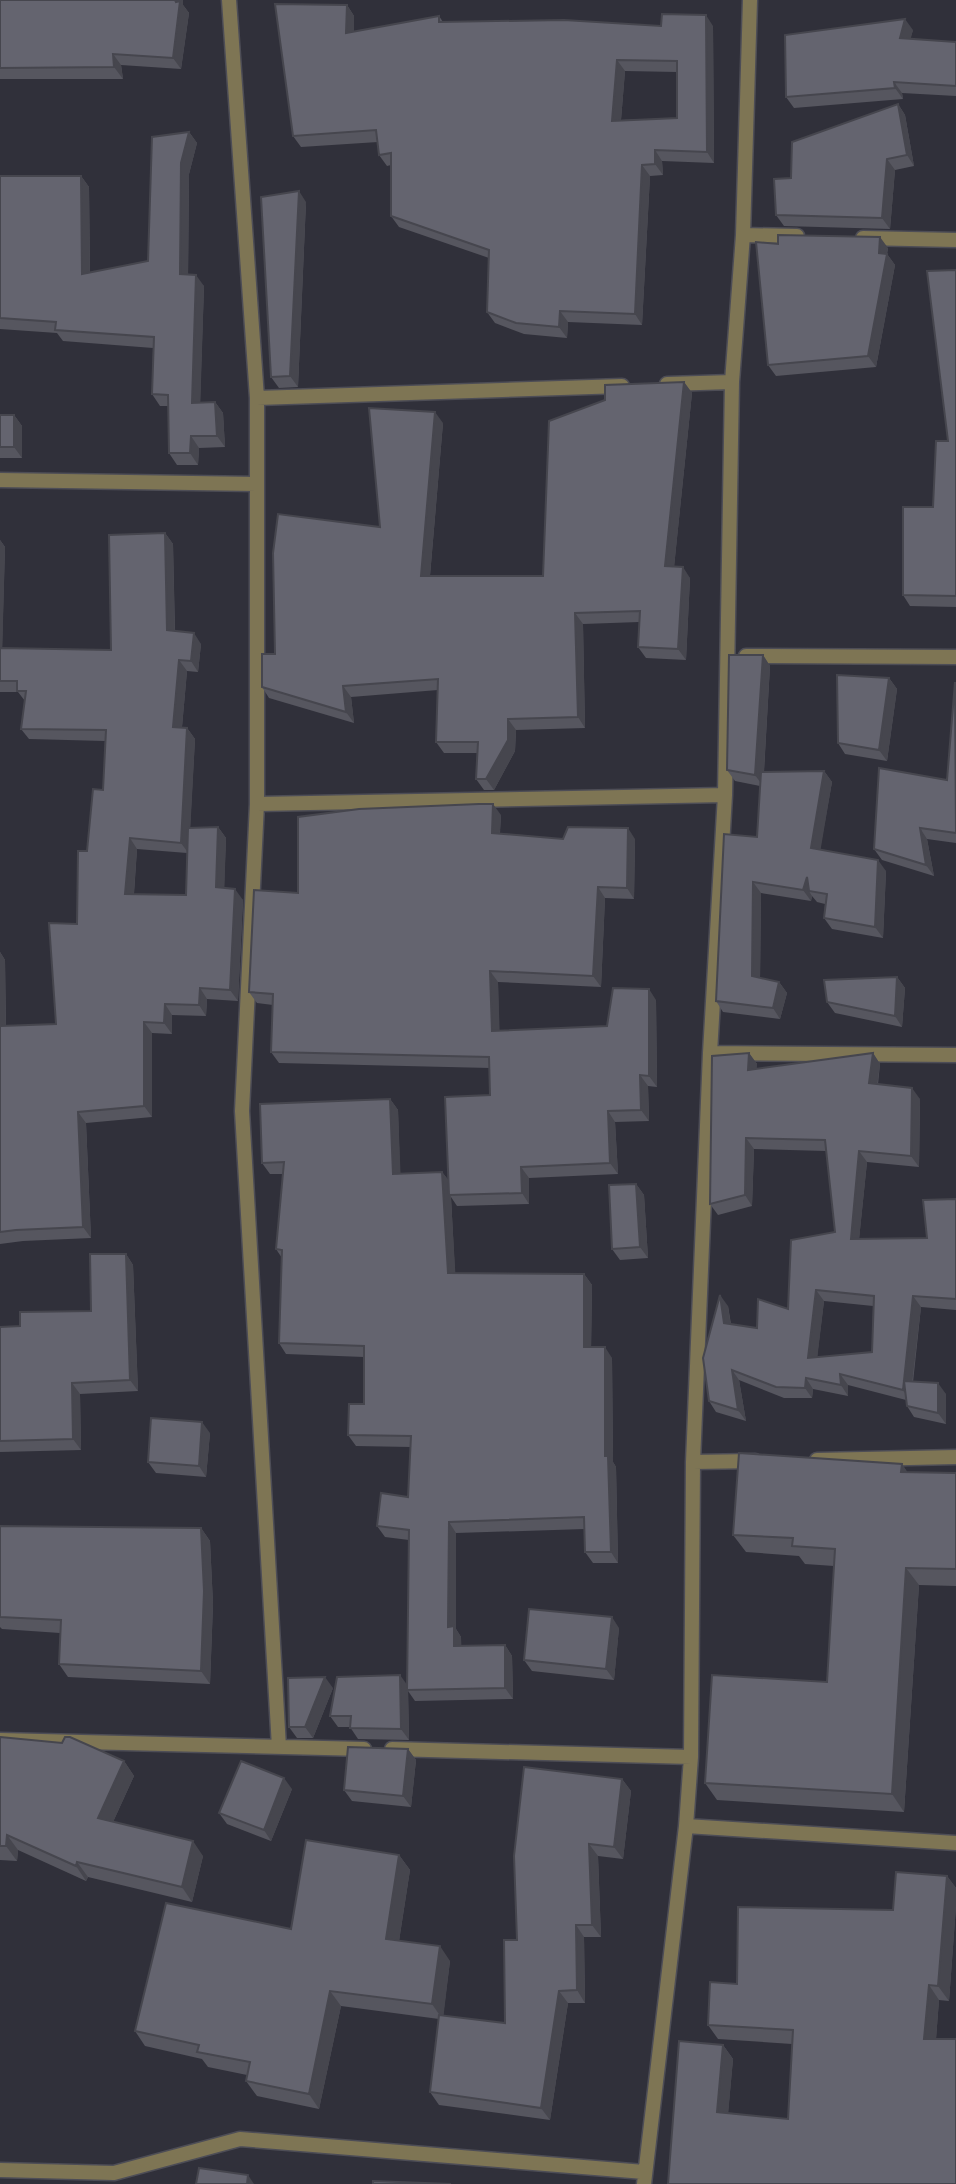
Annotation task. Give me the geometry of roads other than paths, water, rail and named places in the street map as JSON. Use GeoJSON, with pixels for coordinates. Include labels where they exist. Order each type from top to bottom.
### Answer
{"type":"FeatureCollection","features":[{"type":"Feature","properties":{"kind":"street"},"geometry":{"type":"LineString","coordinates":[[229,0],[257,398],[257,804],[242,1111],[279,1746]]}},
{"type":"Feature","properties":{"kind":"street"},"geometry":{"type":"LineString","coordinates":[[0,2170],[114,2173],[240,2139],[644,2178],[686,1826],[691,1757],[693,1462],[710,1052],[725,796],[732,382],[743,235],[750,0]]}},
{"type":"Feature","properties":{"kind":"street"},"geometry":{"type":"LineString","coordinates":[[743,235],[810,237]]}},
{"type":"Feature","properties":{"kind":"street"},"geometry":{"type":"LineString","coordinates":[[850,238],[956,240]]}},
{"type":"Feature","properties":{"kind":"street"},"geometry":{"type":"LineString","coordinates":[[257,398],[732,382]]}},
{"type":"Feature","properties":{"kind":"street"},"geometry":{"type":"LineString","coordinates":[[0,480],[257,484]]}},
{"type":"Feature","properties":{"kind":"street"},"geometry":{"type":"LineString","coordinates":[[727,656],[956,657]]}},
{"type":"Feature","properties":{"kind":"street"},"geometry":{"type":"LineString","coordinates":[[257,804],[725,796]]}},
{"type":"Feature","properties":{"kind":"street"},"geometry":{"type":"LineString","coordinates":[[710,1052],[956,1055]]}},
{"type":"Feature","properties":{"kind":"street"},"geometry":{"type":"LineString","coordinates":[[804,1460],[956,1457]]}},
{"type":"Feature","properties":{"kind":"street"},"geometry":{"type":"LineString","coordinates":[[693,1462],[776,1461]]}},
{"type":"Feature","properties":{"kind":"street"},"geometry":{"type":"LineString","coordinates":[[0,1740],[691,1757]]}},
{"type":"Feature","properties":{"kind":"street"},"geometry":{"type":"LineString","coordinates":[[686,1826],[956,1843]]}}]}
